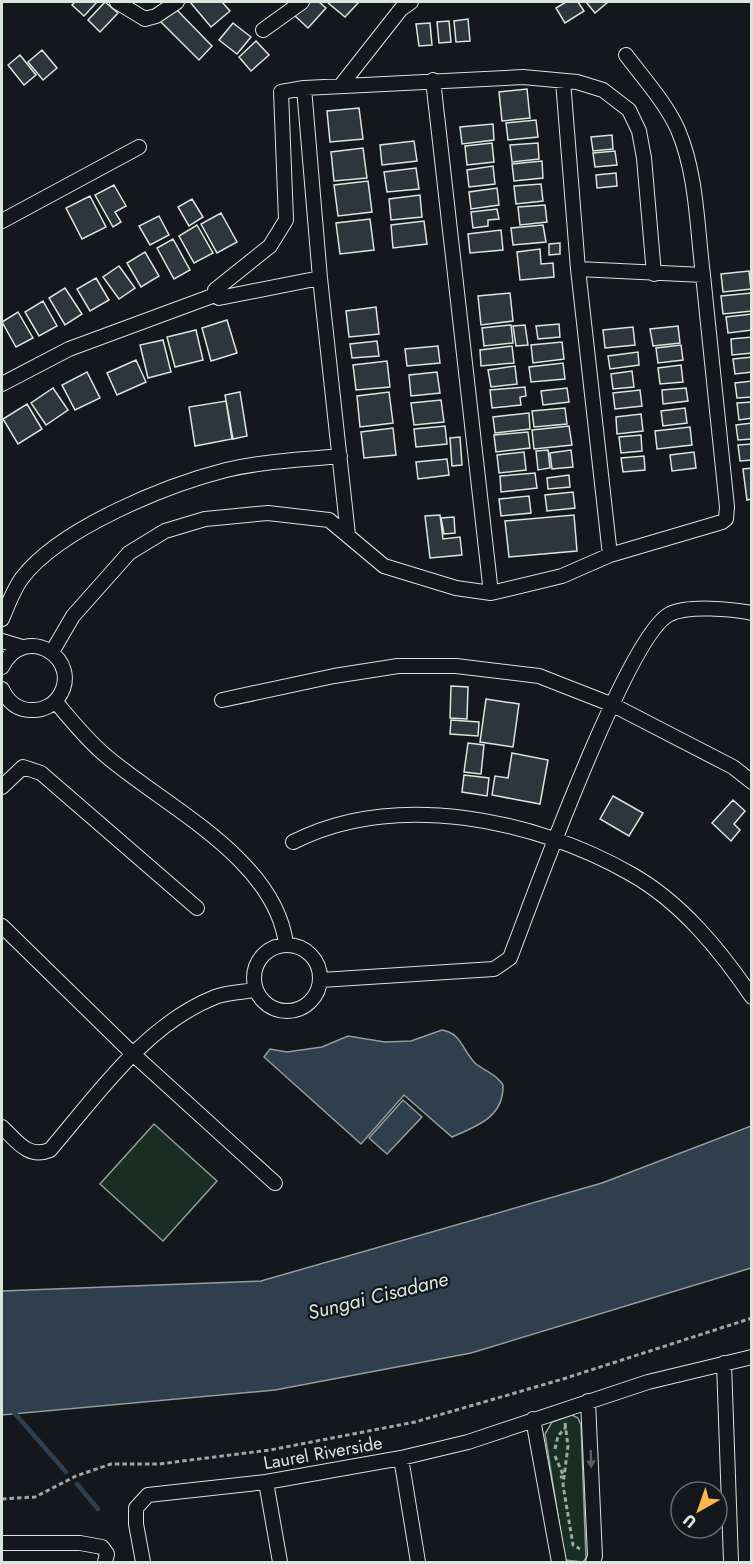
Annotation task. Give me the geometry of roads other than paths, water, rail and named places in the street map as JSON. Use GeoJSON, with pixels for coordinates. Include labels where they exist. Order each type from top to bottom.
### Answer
{"type":"FeatureCollection","features":[{"type":"Feature","properties":{"kind":"street"},"geometry":{"type":"LineString","coordinates":[[117,2],[145,19],[156,16],[177,2]]}},
{"type":"Feature","properties":{"kind":"street"},"geometry":{"type":"LineString","coordinates":[[263,30],[302,2]]}},
{"type":"Feature","properties":{"kind":"street"},"geometry":{"type":"LineString","coordinates":[[342,84],[396,15],[411,2]]}},
{"type":"Feature","properties":{"kind":"street"},"geometry":{"type":"LineString","coordinates":[[52,652],[73,615],[129,553],[165,531],[206,519],[268,513],[329,520],[384,566],[456,588],[491,592],[562,576],[610,555],[717,524],[726,519],[728,507],[692,180],[678,130],[662,103],[626,55]]}},
{"type":"Feature","properties":{"kind":"street"},"geometry":{"type":"LineString","coordinates":[[215,296],[215,290],[270,246],[283,227],[286,210],[281,92],[342,84],[523,77],[591,85],[603,90],[623,104],[635,120],[644,158],[654,274]]}},
{"type":"Feature","properties":{"kind":"street"},"geometry":{"type":"LineString","coordinates":[[433,80],[491,592]]}},
{"type":"Feature","properties":{"kind":"street"},"geometry":{"type":"LineString","coordinates":[[563,81],[578,269],[610,555]]}},
{"type":"Feature","properties":{"kind":"street"},"geometry":{"type":"LineString","coordinates":[[304,88],[320,278],[348,536]]}},
{"type":"Feature","properties":{"kind":"street"},"geometry":{"type":"LineString","coordinates":[[2,221],[139,147]]}},
{"type":"Feature","properties":{"kind":"street"},"geometry":{"type":"LineString","coordinates":[[578,269],[703,275]]}},
{"type":"Feature","properties":{"kind":"street"},"geometry":{"type":"LineString","coordinates":[[2,384],[69,349],[215,296],[219,298],[320,278]]}},
{"type":"Feature","properties":{"kind":"street"},"geometry":{"type":"LineString","coordinates":[[2,619],[23,578],[36,564],[76,534],[131,502],[227,470],[340,456]]}},
{"type":"Feature","properties":{"kind":"street"},"geometry":{"type":"LineString","coordinates":[[321,980],[494,969],[506,964],[555,839],[613,705],[643,647],[658,624],[670,614],[735,609],[752,613]]}},
{"type":"Feature","properties":{"kind":"street"},"geometry":{"type":"LineString","coordinates":[[2,641],[22,647],[42,647],[52,652],[64,671],[65,682],[55,701],[46,708],[24,710],[14,705],[2,689]]}},
{"type":"Feature","properties":{"kind":"street"},"geometry":{"type":"LineString","coordinates":[[2,667],[6,659],[22,647]]}},
{"type":"Feature","properties":{"kind":"street"},"geometry":{"type":"LineString","coordinates":[[222,700],[344,674],[398,666],[456,666],[539,676],[613,705],[733,767],[752,782]]}},
{"type":"Feature","properties":{"kind":"street"},"geometry":{"type":"LineString","coordinates":[[55,701],[106,756],[213,835],[249,872],[275,904],[283,923],[286,944]]}},
{"type":"Feature","properties":{"kind":"street"},"geometry":{"type":"LineString","coordinates":[[2,787],[23,766],[41,773],[197,908]]}},
{"type":"Feature","properties":{"kind":"street"},"geometry":{"type":"LineString","coordinates":[[293,842],[334,826],[403,815],[461,817],[506,825],[555,839],[631,874],[668,902],[711,942],[752,997]]}},
{"type":"Feature","properties":{"kind":"street"},"geometry":{"type":"LineString","coordinates":[[2,926],[133,1054],[275,1183]]}},
{"type":"Feature","properties":{"kind":"street"},"geometry":{"type":"LineString","coordinates":[[286,944],[306,950],[320,968],[321,980],[312,1000],[292,1011],[270,1006],[256,990],[255,969],[259,959],[276,946],[286,944]]}},
{"type":"Feature","properties":{"kind":"street"},"geometry":{"type":"LineString","coordinates":[[2,1127],[29,1152],[40,1154],[50,1150],[133,1054],[165,1027],[197,1005],[218,996],[256,990]]}},
{"type":"Feature","properties":{"kind":"street","name":"Laurel Riverside"},"geometry":{"type":"LineString","coordinates":[[143,1563],[136,1524],[136,1508],[148,1495],[266,1482],[401,1458],[468,1442],[648,1382],[752,1357]]}},
{"type":"Feature","properties":{"kind":"street"},"geometry":{"type":"LineString","coordinates":[[723,1364],[731,1563]]}},
{"type":"Feature","properties":{"kind":"street"},"geometry":{"type":"LineString","coordinates":[[588,1401],[596,1556],[593,1563]]}},
{"type":"Feature","properties":{"kind":"street"},"geometry":{"type":"LineString","coordinates":[[533,1419],[559,1563]]}},
{"type":"Feature","properties":{"kind":"street"},"geometry":{"type":"LineString","coordinates":[[401,1458],[418,1563]]}},
{"type":"Feature","properties":{"kind":"street"},"geometry":{"type":"LineString","coordinates":[[266,1482],[280,1563]]}},
{"type":"Feature","properties":{"kind":"street"},"geometry":{"type":"LineString","coordinates":[[2,1543],[80,1543],[102,1547],[106,1554],[105,1563]]}},
{"type":"Feature","properties":{"kind":"water"},"geometry":{"type":"Polygon","coordinates":[[[442,1030],[453,1034],[474,1062],[503,1085],[502,1096],[494,1113],[479,1124],[452,1137],[404,1095],[361,1144],[264,1057],[270,1049],[287,1052],[322,1047],[348,1036],[385,1042],[411,1041],[442,1030]]]}},
{"type":"Feature","properties":{"kind":"water"},"geometry":{"type":"Polygon","coordinates":[[[403,1100],[422,1117],[387,1154],[369,1138],[403,1100]]]}},
{"type":"Feature","properties":{"kind":"water","name":"Sungai Cisadane"},"geometry":{"type":"Polygon","coordinates":[[[751,1126],[751,1268],[471,1353],[275,1390],[2,1415],[2,1291],[261,1281],[602,1183],[751,1126]]]}},
{"type":"Feature","properties":{"kind":"waterway"},"geometry":{"type":"LineString","coordinates":[[11,1409],[66,1472]]}},
{"type":"Feature","properties":{"kind":"waterway"},"geometry":{"type":"LineString","coordinates":[[77,1484],[98,1509]]}}]}
